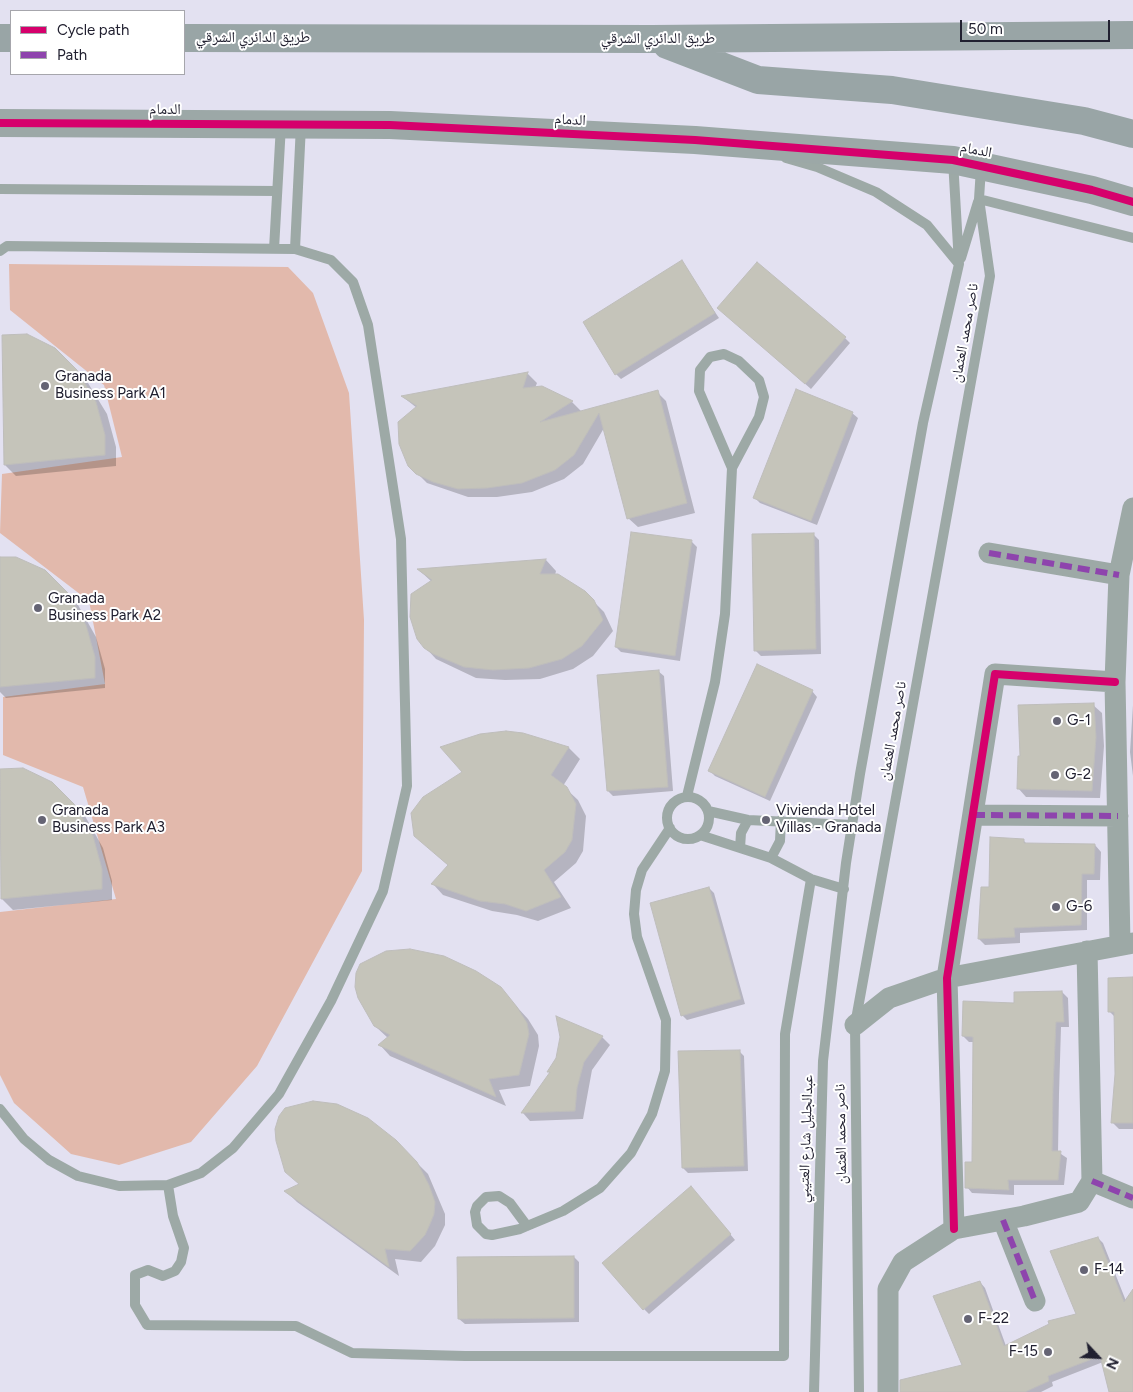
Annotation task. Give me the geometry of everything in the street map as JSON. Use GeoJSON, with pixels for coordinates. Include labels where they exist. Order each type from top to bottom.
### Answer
{"type":"FeatureCollection","features":[{"type":"Feature","properties":{"kind":"highway","name":"طريق الدائري الشرقي"},"geometry":{"type":"LineString","coordinates":[[185,38],[652,39],[1133,35]]}},
{"type":"Feature","properties":{"kind":"highway"},"geometry":{"type":"LineString","coordinates":[[652,39],[758,80],[892,90],[1084,121],[1133,134]]}},
{"type":"Feature","properties":{"kind":"street","name":"الدمام"},"geometry":{"type":"LineString","coordinates":[[0,123],[390,125],[695,140],[952,160],[1092,190],[1133,202]]}},
{"type":"Feature","properties":{"kind":"street"},"geometry":{"type":"LineString","coordinates":[[855,1025],[889,998],[947,978],[1127,944],[1118,816],[1115,682],[1118,575],[1133,508]]}},
{"type":"Feature","properties":{"kind":"street"},"geometry":{"type":"LineString","coordinates":[[989,553],[1118,575]]}},
{"type":"Feature","properties":{"kind":"street"},"geometry":{"type":"LineString","coordinates":[[954,1229],[947,978],[995,674],[1115,682]]}},
{"type":"Feature","properties":{"kind":"street"},"geometry":{"type":"LineString","coordinates":[[973,815],[1118,816]]}},
{"type":"Feature","properties":{"kind":"street"},"geometry":{"type":"LineString","coordinates":[[888,1392],[888,1289],[904,1262],[954,1229],[1003,1220],[1079,1202],[1092,1181],[1086,951]]}},
{"type":"Feature","properties":{"kind":"street"},"geometry":{"type":"LineString","coordinates":[[1092,1181],[1133,1198]]}},
{"type":"Feature","properties":{"kind":"street"},"geometry":{"type":"LineString","coordinates":[[1003,1220],[1035,1301]]}},
{"type":"Feature","properties":{"kind":"lane"},"geometry":{"type":"LineString","coordinates":[[274,249],[274,191],[291,124]]}},
{"type":"Feature","properties":{"kind":"lane"},"geometry":{"type":"LineString","coordinates":[[291,124],[296,249]]}},
{"type":"Feature","properties":{"kind":"lane"},"geometry":{"type":"LineString","coordinates":[[742,145],[817,168],[876,192],[927,225],[959,264]]}},
{"type":"Feature","properties":{"kind":"lane"},"geometry":{"type":"LineString","coordinates":[[952,160],[959,264]]}},
{"type":"Feature","properties":{"kind":"lane"},"geometry":{"type":"LineString","coordinates":[[959,264],[979,199],[981,165]]}},
{"type":"Feature","properties":{"kind":"lane"},"geometry":{"type":"LineString","coordinates":[[0,189],[274,191]]}},
{"type":"Feature","properties":{"kind":"lane"},"geometry":{"type":"LineString","coordinates":[[979,199],[1133,238]]}},
{"type":"Feature","properties":{"kind":"lane","name":"ناصر محمد العثمان"},"geometry":{"type":"LineString","coordinates":[[859,1392],[855,1025],[990,276],[979,199]]}},
{"type":"Feature","properties":{"kind":"lane"},"geometry":{"type":"LineString","coordinates":[[0,251],[7,246],[296,249],[331,260],[353,282],[368,325],[401,539],[407,786],[383,891],[331,1001],[279,1094],[233,1148],[201,1173],[168,1186],[119,1186],[78,1176],[48,1160],[24,1139],[0,1109]]}},
{"type":"Feature","properties":{"kind":"lane","name":"عبدالجليل شارع العتيبي"},"geometry":{"type":"LineString","coordinates":[[814,1392],[823,1061],[844,888],[853,825],[923,423],[959,264]]}},
{"type":"Feature","properties":{"kind":"lane"},"geometry":{"type":"LineString","coordinates":[[687,796],[715,682],[725,614],[732,468],[759,417],[764,396],[758,380],[739,361],[724,354],[710,357],[700,370],[700,391],[732,468]]}},
{"type":"Feature","properties":{"kind":"lane"},"geometry":{"type":"LineString","coordinates":[[687,796],[700,800],[708,811],[708,824],[700,835],[694,838],[680,837],[670,828],[667,821],[670,807],[680,798],[687,796]]}},
{"type":"Feature","properties":{"kind":"lane"},"geometry":{"type":"LineString","coordinates":[[708,811],[748,820],[781,820],[853,825]]}},
{"type":"Feature","properties":{"kind":"lane"},"geometry":{"type":"LineString","coordinates":[[740,848],[741,833],[748,820]]}},
{"type":"Feature","properties":{"kind":"lane"},"geometry":{"type":"LineString","coordinates":[[771,858],[780,841],[781,820]]}},
{"type":"Feature","properties":{"kind":"lane"},"geometry":{"type":"LineString","coordinates":[[527,1226],[510,1203],[499,1196],[486,1198],[481,1201],[475,1212],[477,1225],[486,1234],[492,1236],[527,1226],[563,1211],[600,1188],[631,1153],[652,1114],[665,1071],[666,1020],[637,937],[634,914],[636,890],[642,870],[670,828]]}},
{"type":"Feature","properties":{"kind":"lane"},"geometry":{"type":"LineString","coordinates":[[700,835],[771,858],[811,879],[844,888]]}},
{"type":"Feature","properties":{"kind":"lane"},"geometry":{"type":"LineString","coordinates":[[168,1186],[173,1216],[184,1248],[181,1262],[175,1271],[163,1276],[148,1270],[135,1275],[135,1305],[147,1325],[296,1326],[352,1353],[465,1356],[784,1356],[785,1034],[811,879]]}},
{"type":"Feature","properties":{"kind":"shaded area"},"geometry":{"type":"Polygon","coordinates":[[[9,264],[288,267],[313,293],[349,393],[364,620],[362,871],[257,1066],[191,1142],[119,1165],[71,1154],[14,1103],[0,1075],[0,912],[116,899],[83,787],[3,755],[3,697],[105,684],[89,601],[0,533],[2,474],[122,457],[104,385],[10,310],[9,264]]]}},
{"type":"Feature","properties":{"kind":"building"},"geometry":{"type":"Polygon","coordinates":[[[682,260],[715,313],[615,375],[583,322],[682,260]]]}},
{"type":"Feature","properties":{"kind":"building"},"geometry":{"type":"Polygon","coordinates":[[[757,262],[846,337],[805,384],[717,308],[757,262]]]}},
{"type":"Feature","properties":{"kind":"building","name":"Granada Business Park A1"},"geometry":{"type":"Polygon","coordinates":[[[27,334],[55,348],[77,370],[96,402],[105,435],[105,455],[4,465],[2,335],[27,334]]]}},
{"type":"Feature","properties":{"kind":"building"},"geometry":{"type":"Polygon","coordinates":[[[528,372],[523,388],[542,386],[573,401],[540,422],[658,390],[687,503],[627,519],[599,413],[574,455],[555,470],[522,483],[487,488],[458,489],[433,482],[416,474],[408,466],[399,444],[398,422],[417,406],[401,396],[528,372]]]}},
{"type":"Feature","properties":{"kind":"building"},"geometry":{"type":"Polygon","coordinates":[[[796,389],[853,412],[811,521],[753,498],[796,389]]]}},
{"type":"Feature","properties":{"kind":"building"},"geometry":{"type":"Polygon","coordinates":[[[631,532],[692,540],[675,656],[615,647],[631,532]]]}},
{"type":"Feature","properties":{"kind":"building"},"geometry":{"type":"Polygon","coordinates":[[[814,533],[816,649],[754,651],[752,534],[814,533]]]}},
{"type":"Feature","properties":{"kind":"building","name":"Granada Business Park A2"},"geometry":{"type":"Polygon","coordinates":[[[0,557],[16,557],[45,570],[67,592],[86,625],[95,657],[95,678],[0,687],[0,557]]]}},
{"type":"Feature","properties":{"kind":"building"},"geometry":{"type":"Polygon","coordinates":[[[546,559],[540,574],[558,574],[585,591],[594,600],[603,620],[582,646],[562,659],[529,668],[493,670],[464,667],[433,654],[424,648],[417,639],[410,617],[411,594],[432,580],[417,569],[546,559]]]}},
{"type":"Feature","properties":{"kind":"building"},"geometry":{"type":"Polygon","coordinates":[[[757,664],[813,690],[765,797],[708,771],[757,664]]]}},
{"type":"Feature","properties":{"kind":"building"},"geometry":{"type":"Polygon","coordinates":[[[659,670],[668,787],[607,791],[597,675],[659,670]]]}},
{"type":"Feature","properties":{"kind":"building"},"geometry":{"type":"Polygon","coordinates":[[[1094,703],[1096,737],[1092,791],[1017,789],[1018,756],[1020,756],[1018,705],[1094,703]]]}},
{"type":"Feature","properties":{"kind":"building"},"geometry":{"type":"Polygon","coordinates":[[[506,731],[523,733],[569,747],[551,775],[567,787],[576,804],[572,840],[565,852],[544,870],[561,897],[526,911],[505,904],[480,901],[431,884],[448,865],[414,836],[411,813],[423,797],[462,772],[440,747],[480,734],[506,731]]]}},
{"type":"Feature","properties":{"kind":"building","name":"Granada Business Park A3"},"geometry":{"type":"Polygon","coordinates":[[[23,768],[52,782],[74,804],[93,836],[102,869],[102,889],[1,899],[0,769],[23,768]]]}},
{"type":"Feature","properties":{"kind":"building"},"geometry":{"type":"Polygon","coordinates":[[[990,837],[1024,839],[1024,843],[1095,844],[1094,874],[1082,874],[1081,925],[1014,928],[1015,937],[978,939],[981,887],[989,887],[990,837]]]}},
{"type":"Feature","properties":{"kind":"building"},"geometry":{"type":"Polygon","coordinates":[[[709,887],[741,999],[681,1016],[650,903],[709,887]]]}},
{"type":"Feature","properties":{"kind":"building"},"geometry":{"type":"Polygon","coordinates":[[[410,949],[444,956],[476,971],[501,987],[527,1023],[529,1034],[519,1075],[489,1079],[496,1097],[378,1045],[390,1035],[374,1026],[358,998],[355,987],[356,973],[360,964],[386,951],[410,949]]]}},
{"type":"Feature","properties":{"kind":"building"},"geometry":{"type":"Polygon","coordinates":[[[1133,977],[1133,1123],[1111,1123],[1115,1074],[1114,1012],[1108,1012],[1108,978],[1133,977]]]}},
{"type":"Feature","properties":{"kind":"building"},"geometry":{"type":"Polygon","coordinates":[[[1062,991],[1064,1022],[1056,1022],[1053,1088],[1052,1151],[1061,1151],[1058,1180],[1008,1180],[1009,1190],[965,1188],[965,1162],[972,1162],[973,1037],[962,1036],[963,1001],[1014,1003],[1014,992],[1062,991]]]}},
{"type":"Feature","properties":{"kind":"building"},"geometry":{"type":"Polygon","coordinates":[[[556,1016],[603,1036],[584,1062],[577,1088],[575,1111],[521,1113],[550,1072],[547,1072],[556,1058],[560,1037],[556,1016]]]}},
{"type":"Feature","properties":{"kind":"building"},"geometry":{"type":"Polygon","coordinates":[[[740,1050],[744,1166],[682,1168],[678,1051],[740,1050]]]}},
{"type":"Feature","properties":{"kind":"building"},"geometry":{"type":"Polygon","coordinates":[[[313,1101],[337,1104],[368,1118],[396,1140],[417,1162],[429,1185],[435,1202],[434,1214],[425,1235],[410,1251],[385,1249],[389,1267],[284,1191],[299,1184],[285,1172],[276,1141],[275,1129],[279,1116],[285,1108],[313,1101]]]}},
{"type":"Feature","properties":{"kind":"building"},"geometry":{"type":"Polygon","coordinates":[[[691,1186],[731,1234],[643,1310],[602,1263],[691,1186]]]}},
{"type":"Feature","properties":{"kind":"building"},"geometry":{"type":"Polygon","coordinates":[[[1098,1237],[1124,1302],[1133,1289],[1133,1392],[1109,1392],[1100,1356],[1048,1376],[1049,1381],[1025,1392],[900,1392],[900,1380],[962,1365],[933,1296],[980,1281],[1004,1346],[1049,1324],[1048,1321],[1076,1314],[1050,1251],[1098,1237]]]}},
{"type":"Feature","properties":{"kind":"building"},"geometry":{"type":"Polygon","coordinates":[[[574,1256],[574,1318],[458,1319],[457,1257],[574,1256]]]}},
{"type":"Feature","properties":{"kind":"marked path"},"geometry":{"type":"LineString","coordinates":[[989,553],[1119,575]]}},
{"type":"Feature","properties":{"kind":"marked path"},"geometry":{"type":"LineString","coordinates":[[973,815],[1118,816]]}},
{"type":"Feature","properties":{"kind":"marked path"},"geometry":{"type":"LineString","coordinates":[[1092,1181],[1133,1198]]}},
{"type":"Feature","properties":{"kind":"marked path"},"geometry":{"type":"LineString","coordinates":[[1003,1220],[1035,1301]]}},
{"type":"Feature","properties":{"kind":"cycle path"},"geometry":{"type":"LineString","coordinates":[[0,123],[390,125],[695,140],[953,160],[1092,190],[1133,202]]}},
{"type":"Feature","properties":{"kind":"cycle path"},"geometry":{"type":"LineString","coordinates":[[954,1229],[947,978],[995,674],[1115,682]]}},
{"type":"Feature","properties":{"kind":"place","name":"Granada Business Park A1"},"geometry":{"type":"Point","coordinates":[45,386]}},
{"type":"Feature","properties":{"kind":"place","name":"Granada Business Park A2"},"geometry":{"type":"Point","coordinates":[38,608]}},
{"type":"Feature","properties":{"kind":"place","name":"G-1"},"geometry":{"type":"Point","coordinates":[1057,721]}},
{"type":"Feature","properties":{"kind":"place","name":"G-2"},"geometry":{"type":"Point","coordinates":[1055,775]}},
{"type":"Feature","properties":{"kind":"place","name":"Granada Business Park A3"},"geometry":{"type":"Point","coordinates":[42,820]}},
{"type":"Feature","properties":{"kind":"place","name":"Vivienda Hotel Villas - Granada"},"geometry":{"type":"Point","coordinates":[766,820]}},
{"type":"Feature","properties":{"kind":"place","name":"G-6"},"geometry":{"type":"Point","coordinates":[1056,907]}},
{"type":"Feature","properties":{"kind":"place","name":"F-14"},"geometry":{"type":"Point","coordinates":[1084,1270]}},
{"type":"Feature","properties":{"kind":"place","name":"F-22"},"geometry":{"type":"Point","coordinates":[968,1319]}},
{"type":"Feature","properties":{"kind":"place","name":"F-15"},"geometry":{"type":"Point","coordinates":[1048,1352]}}]}
